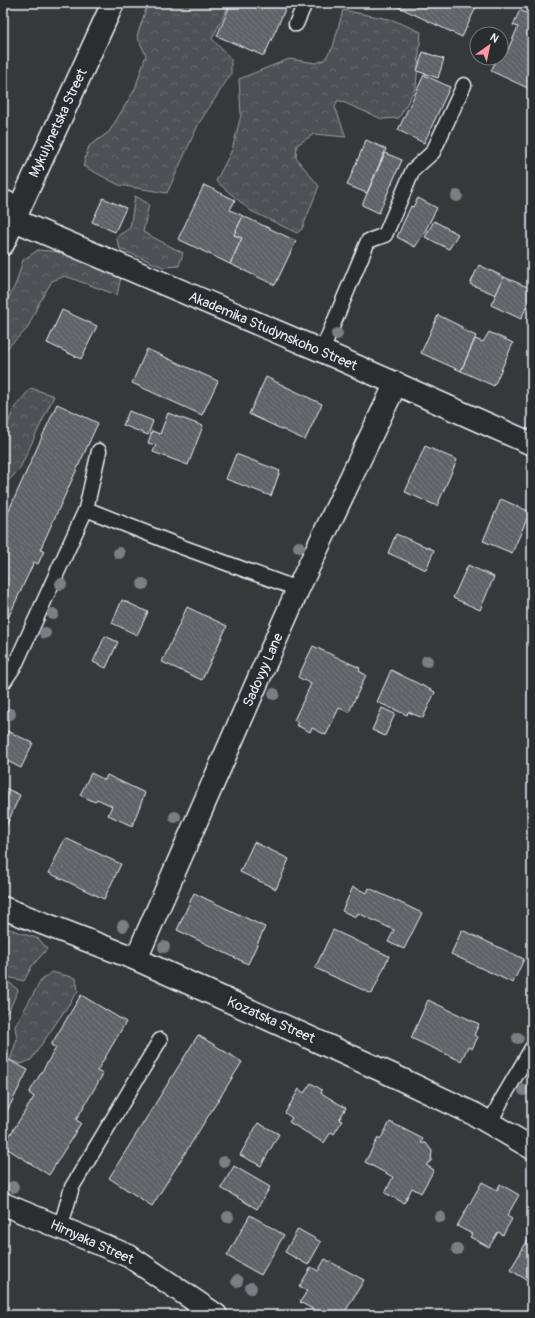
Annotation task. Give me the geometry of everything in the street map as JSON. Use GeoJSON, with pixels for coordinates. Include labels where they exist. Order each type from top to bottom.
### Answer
{"type":"FeatureCollection","features":[{"type":"Feature","properties":{"kind":"main road","name":"Mykulynetska Street"},"geometry":{"type":"LineString","coordinates":[[3,244],[12,207],[113,3]]}},
{"type":"Feature","properties":{"kind":"main road","name":"Akademika Studynskoho Street"},"geometry":{"type":"LineString","coordinates":[[12,207],[322,351],[532,444]]}},
{"type":"Feature","properties":{"kind":"main road","name":"Sadovyy Lane"},"geometry":{"type":"LineString","coordinates":[[136,959],[298,588],[396,383]]}},
{"type":"Feature","properties":{"kind":"main road","name":"Kozatska Street"},"geometry":{"type":"LineString","coordinates":[[3,908],[136,959],[390,1074],[490,1124],[532,1148]]}},
{"type":"Feature","properties":{"kind":"main road","name":"Hirnyaka Street"},"geometry":{"type":"LineString","coordinates":[[3,1204],[60,1229],[129,1256],[216,1315]]}},
{"type":"Feature","properties":{"kind":"lane"},"geometry":{"type":"LineString","coordinates":[[296,24],[305,3]]}},
{"type":"Feature","properties":{"kind":"lane"},"geometry":{"type":"LineString","coordinates":[[322,351],[368,241],[386,235],[414,170],[433,152],[464,85]]}},
{"type":"Feature","properties":{"kind":"lane"},"geometry":{"type":"LineString","coordinates":[[3,683],[15,665],[86,509],[99,451]]}},
{"type":"Feature","properties":{"kind":"lane"},"geometry":{"type":"LineString","coordinates":[[86,509],[182,547],[298,588]]}},
{"type":"Feature","properties":{"kind":"lane"},"geometry":{"type":"LineString","coordinates":[[60,1229],[72,1187],[160,1040]]}},
{"type":"Feature","properties":{"kind":"lane"},"geometry":{"type":"LineString","coordinates":[[490,1124],[501,1100],[532,1048]]}},
{"type":"Feature","properties":{"kind":"green space"},"geometry":{"type":"Polygon","coordinates":[[[148,3],[230,3],[212,39],[231,59],[231,74],[199,123],[167,193],[119,185],[83,166],[89,146],[109,132],[135,89],[146,55],[137,36],[148,3]]]}},
{"type":"Feature","properties":{"kind":"green space"},"geometry":{"type":"Polygon","coordinates":[[[343,10],[393,20],[421,32],[416,87],[399,118],[382,119],[338,100],[335,107],[346,137],[314,134],[297,145],[296,158],[319,186],[302,229],[297,233],[251,211],[216,181],[232,150],[241,115],[239,79],[289,59],[316,63],[324,60],[333,47],[343,10]]]}},
{"type":"Feature","properties":{"kind":"green space"},"geometry":{"type":"Polygon","coordinates":[[[135,196],[149,204],[143,232],[183,253],[179,266],[163,267],[120,249],[116,237],[130,228],[135,196]]]}},
{"type":"Feature","properties":{"kind":"green space"},"geometry":{"type":"Polygon","coordinates":[[[38,250],[61,252],[92,260],[121,277],[117,295],[65,276],[52,281],[39,303],[27,329],[5,350],[3,342],[3,309],[16,283],[23,260],[38,250]]]}},
{"type":"Feature","properties":{"kind":"green space"},"geometry":{"type":"Polygon","coordinates":[[[31,388],[54,396],[19,470],[5,484],[5,498],[3,500],[3,437],[14,408],[31,388]]]}},
{"type":"Feature","properties":{"kind":"green space"},"geometry":{"type":"Polygon","coordinates":[[[3,927],[39,939],[47,949],[32,966],[24,981],[3,976],[3,927]]]}},
{"type":"Feature","properties":{"kind":"green space"},"geometry":{"type":"Polygon","coordinates":[[[51,972],[76,978],[78,991],[31,1060],[21,1064],[10,1060],[17,1039],[15,1026],[40,982],[51,972]]]}},
{"type":"Feature","properties":{"kind":"green space"},"geometry":{"type":"Polygon","coordinates":[[[3,981],[8,981],[18,990],[10,1008],[3,1017],[3,981]]]}},
{"type":"Feature","properties":{"kind":"building"},"geometry":{"type":"Polygon","coordinates":[[[231,3],[288,3],[264,56],[217,36],[231,3]]]}},
{"type":"Feature","properties":{"kind":"building"},"geometry":{"type":"Polygon","coordinates":[[[390,3],[478,3],[462,37],[390,3]]]}},
{"type":"Feature","properties":{"kind":"building"},"geometry":{"type":"Polygon","coordinates":[[[520,10],[532,16],[532,90],[491,71],[493,66],[509,66],[509,47],[518,27],[513,25],[520,10]]]}},
{"type":"Feature","properties":{"kind":"building"},"geometry":{"type":"Polygon","coordinates":[[[423,52],[444,59],[438,78],[417,71],[423,52]]]}},
{"type":"Feature","properties":{"kind":"building"},"geometry":{"type":"Polygon","coordinates":[[[424,75],[450,87],[424,143],[398,130],[424,75]]]}},
{"type":"Feature","properties":{"kind":"building"},"geometry":{"type":"Polygon","coordinates":[[[366,140],[386,149],[367,193],[347,185],[366,140]]]}},
{"type":"Feature","properties":{"kind":"building"},"geometry":{"type":"Polygon","coordinates":[[[385,153],[402,160],[379,213],[362,205],[385,153]]]}},
{"type":"Feature","properties":{"kind":"building"},"geometry":{"type":"Polygon","coordinates":[[[204,185],[235,200],[230,210],[243,216],[234,235],[242,238],[230,264],[178,239],[204,185]]]}},
{"type":"Feature","properties":{"kind":"building"},"geometry":{"type":"Polygon","coordinates":[[[103,198],[126,208],[115,232],[92,222],[103,198]]]}},
{"type":"Feature","properties":{"kind":"building"},"geometry":{"type":"Polygon","coordinates":[[[418,198],[437,208],[415,247],[397,237],[411,206],[413,207],[418,198]]]}},
{"type":"Feature","properties":{"kind":"building"},"geometry":{"type":"Polygon","coordinates":[[[243,216],[296,241],[275,285],[230,264],[242,238],[234,235],[243,216]]]}},
{"type":"Feature","properties":{"kind":"building"},"geometry":{"type":"Polygon","coordinates":[[[434,221],[458,234],[449,249],[425,237],[434,221]]]}},
{"type":"Feature","properties":{"kind":"building"},"geometry":{"type":"Polygon","coordinates":[[[479,265],[504,277],[496,295],[470,284],[479,265]]]}},
{"type":"Feature","properties":{"kind":"building"},"geometry":{"type":"Polygon","coordinates":[[[504,277],[532,289],[532,294],[521,319],[491,305],[504,277]]]}},
{"type":"Feature","properties":{"kind":"building"},"geometry":{"type":"Polygon","coordinates":[[[62,310],[97,326],[81,359],[47,343],[62,310]]]}},
{"type":"Feature","properties":{"kind":"building"},"geometry":{"type":"Polygon","coordinates":[[[438,315],[476,336],[461,371],[421,353],[438,315]]]}},
{"type":"Feature","properties":{"kind":"building"},"geometry":{"type":"Polygon","coordinates":[[[489,332],[513,343],[494,386],[461,371],[475,339],[483,342],[489,332]]]}},
{"type":"Feature","properties":{"kind":"building"},"geometry":{"type":"Polygon","coordinates":[[[147,349],[218,381],[202,415],[132,383],[147,349]]]}},
{"type":"Feature","properties":{"kind":"building"},"geometry":{"type":"Polygon","coordinates":[[[266,377],[322,404],[305,440],[249,414],[266,377]]]}},
{"type":"Feature","properties":{"kind":"building"},"geometry":{"type":"Polygon","coordinates":[[[57,404],[98,423],[40,550],[44,551],[38,564],[34,562],[3,629],[3,523],[57,404]]]}},
{"type":"Feature","properties":{"kind":"building"},"geometry":{"type":"Polygon","coordinates":[[[129,411],[153,421],[148,435],[123,425],[129,411]]]}},
{"type":"Feature","properties":{"kind":"building"},"geometry":{"type":"Polygon","coordinates":[[[168,413],[203,426],[188,465],[153,452],[156,445],[148,443],[152,431],[160,434],[168,413]]]}},
{"type":"Feature","properties":{"kind":"building"},"geometry":{"type":"Polygon","coordinates":[[[425,446],[457,460],[437,506],[405,492],[425,446]]]}},
{"type":"Feature","properties":{"kind":"building"},"geometry":{"type":"Polygon","coordinates":[[[236,454],[280,471],[271,496],[226,479],[236,454]]]}},
{"type":"Feature","properties":{"kind":"building"},"geometry":{"type":"Polygon","coordinates":[[[501,499],[530,512],[512,553],[483,541],[501,499]]]}},
{"type":"Feature","properties":{"kind":"building"},"geometry":{"type":"Polygon","coordinates":[[[396,534],[434,550],[426,570],[388,553],[396,534]]]}},
{"type":"Feature","properties":{"kind":"building"},"geometry":{"type":"Polygon","coordinates":[[[468,565],[494,577],[480,610],[453,598],[468,565]]]}},
{"type":"Feature","properties":{"kind":"building"},"geometry":{"type":"Polygon","coordinates":[[[122,600],[148,612],[137,635],[112,623],[122,600]]]}},
{"type":"Feature","properties":{"kind":"building"},"geometry":{"type":"Polygon","coordinates":[[[187,607],[227,626],[202,680],[162,662],[187,607]]]}},
{"type":"Feature","properties":{"kind":"building"},"geometry":{"type":"Polygon","coordinates":[[[105,636],[118,642],[106,668],[93,662],[105,636]]]}},
{"type":"Feature","properties":{"kind":"building"},"geometry":{"type":"Polygon","coordinates":[[[313,646],[360,668],[359,671],[366,675],[349,712],[339,708],[326,735],[312,728],[310,732],[296,725],[298,722],[294,720],[311,684],[298,677],[313,646]]]}},
{"type":"Feature","properties":{"kind":"building"},"geometry":{"type":"Polygon","coordinates":[[[391,670],[435,692],[423,718],[408,712],[407,715],[377,702],[391,670]]]}},
{"type":"Feature","properties":{"kind":"building"},"geometry":{"type":"Polygon","coordinates":[[[382,708],[395,714],[385,736],[372,730],[382,708]]]}},
{"type":"Feature","properties":{"kind":"building"},"geometry":{"type":"Polygon","coordinates":[[[3,729],[33,743],[21,768],[3,759],[3,729]]]}},
{"type":"Feature","properties":{"kind":"building"},"geometry":{"type":"Polygon","coordinates":[[[91,773],[105,780],[107,775],[145,793],[132,826],[108,815],[112,806],[97,799],[95,802],[80,795],[91,773]]]}},
{"type":"Feature","properties":{"kind":"building"},"geometry":{"type":"Polygon","coordinates":[[[3,787],[20,795],[3,833],[3,787]]]}},
{"type":"Feature","properties":{"kind":"building"},"geometry":{"type":"Polygon","coordinates":[[[65,838],[121,864],[104,899],[49,873],[65,838]]]}},
{"type":"Feature","properties":{"kind":"building"},"geometry":{"type":"Polygon","coordinates":[[[254,842],[289,859],[276,889],[240,872],[254,842]]]}},
{"type":"Feature","properties":{"kind":"building"},"geometry":{"type":"Polygon","coordinates":[[[353,887],[367,893],[369,888],[422,913],[404,949],[388,942],[394,930],[358,913],[356,917],[342,911],[353,887]]]}},
{"type":"Feature","properties":{"kind":"building"},"geometry":{"type":"Polygon","coordinates":[[[194,893],[265,927],[248,964],[177,930],[194,893]]]}},
{"type":"Feature","properties":{"kind":"building"},"geometry":{"type":"Polygon","coordinates":[[[333,930],[389,956],[372,994],[315,968],[333,930]]]}},
{"type":"Feature","properties":{"kind":"building"},"geometry":{"type":"Polygon","coordinates":[[[462,930],[524,959],[513,983],[451,954],[462,930]]]}},
{"type":"Feature","properties":{"kind":"building"},"geometry":{"type":"Polygon","coordinates":[[[81,995],[126,1022],[97,1071],[103,1074],[76,1120],[81,1123],[49,1175],[3,1146],[34,1097],[29,1093],[56,1048],[51,1045],[81,995]]]}},
{"type":"Feature","properties":{"kind":"building"},"geometry":{"type":"Polygon","coordinates":[[[428,1000],[479,1024],[474,1035],[478,1037],[472,1049],[468,1047],[461,1061],[411,1038],[428,1000]]]}},
{"type":"Feature","properties":{"kind":"building"},"geometry":{"type":"Polygon","coordinates":[[[198,1035],[242,1062],[152,1206],[109,1178],[198,1035]]]}},
{"type":"Feature","properties":{"kind":"building"},"geometry":{"type":"Polygon","coordinates":[[[3,1057],[28,1070],[3,1119],[3,1057]]]}},
{"type":"Feature","properties":{"kind":"building"},"geometry":{"type":"Polygon","coordinates":[[[311,1083],[322,1090],[321,1093],[346,1108],[339,1120],[342,1121],[334,1134],[331,1132],[324,1143],[289,1122],[292,1118],[285,1113],[299,1089],[304,1093],[311,1083]]]}},
{"type":"Feature","properties":{"kind":"building"},"geometry":{"type":"Polygon","coordinates":[[[390,1122],[423,1139],[421,1143],[426,1143],[432,1151],[431,1161],[426,1165],[434,1170],[421,1193],[412,1188],[404,1203],[385,1193],[393,1177],[365,1162],[378,1138],[380,1140],[390,1122]]]}},
{"type":"Feature","properties":{"kind":"building"},"geometry":{"type":"Polygon","coordinates":[[[258,1123],[279,1134],[261,1166],[240,1155],[258,1123]]]}},
{"type":"Feature","properties":{"kind":"building"},"geometry":{"type":"Polygon","coordinates":[[[234,1166],[270,1187],[257,1209],[221,1188],[234,1166]]]}},
{"type":"Feature","properties":{"kind":"building"},"geometry":{"type":"Polygon","coordinates":[[[482,1182],[497,1190],[500,1184],[519,1195],[507,1216],[512,1219],[503,1235],[498,1232],[489,1247],[470,1237],[472,1234],[457,1226],[482,1182]]]}},
{"type":"Feature","properties":{"kind":"building"},"geometry":{"type":"Polygon","coordinates":[[[250,1215],[284,1235],[261,1275],[227,1256],[250,1215]]]}},
{"type":"Feature","properties":{"kind":"building"},"geometry":{"type":"Polygon","coordinates":[[[298,1229],[321,1242],[308,1265],[285,1252],[298,1229]]]}},
{"type":"Feature","properties":{"kind":"building"},"geometry":{"type":"Polygon","coordinates":[[[532,1233],[532,1276],[529,1281],[510,1270],[532,1233]]]}},
{"type":"Feature","properties":{"kind":"building"},"geometry":{"type":"Polygon","coordinates":[[[325,1259],[364,1280],[343,1315],[317,1315],[315,1314],[316,1311],[300,1302],[307,1291],[299,1287],[311,1267],[318,1271],[325,1259]]]}}]}
